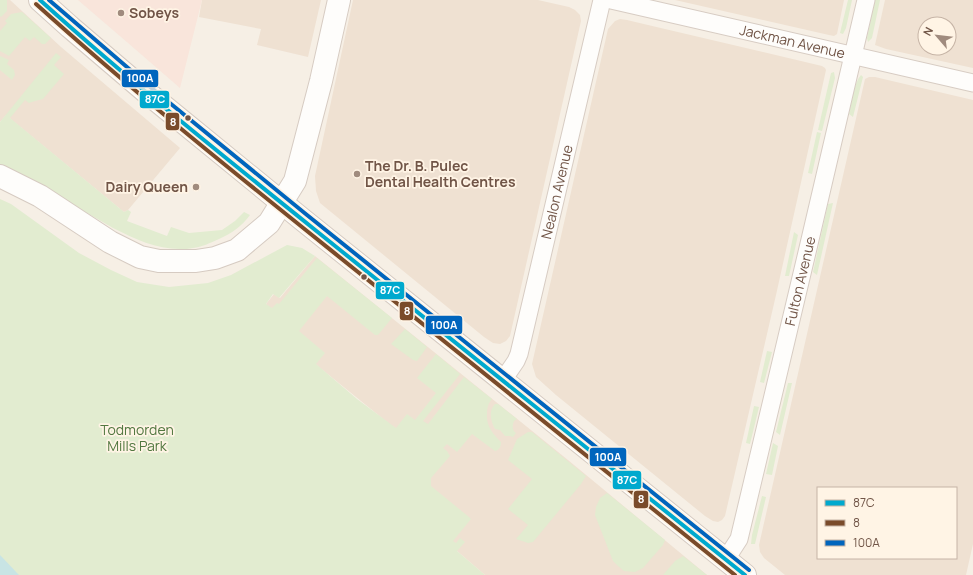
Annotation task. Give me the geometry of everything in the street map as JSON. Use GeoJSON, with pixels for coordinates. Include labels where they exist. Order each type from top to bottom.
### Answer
{"type":"FeatureCollection","features":[{"type":"Feature","properties":{"kind":"main road"},"geometry":{"type":"LineString","coordinates":[[40,0],[145,91],[745,575]]}},
{"type":"Feature","properties":{"kind":"main road"},"geometry":{"type":"LineString","coordinates":[[0,176],[40,196],[110,242],[140,257],[159,260],[196,261],[214,258],[237,250],[269,223],[295,181],[321,81],[339,0]]}},
{"type":"Feature","properties":{"kind":"street","name":"Nealon Avenue"},"geometry":{"type":"LineString","coordinates":[[503,380],[519,354],[602,0]]}},
{"type":"Feature","properties":{"kind":"street","name":"Jackman Avenue"},"geometry":{"type":"LineString","coordinates":[[611,0],[973,83]]}},
{"type":"Feature","properties":{"kind":"street","name":"Fulton Avenue"},"geometry":{"type":"LineString","coordinates":[[726,559],[739,539],[866,0]]}},
{"type":"Feature","properties":{"kind":"shaded area"},"geometry":{"type":"Polygon","coordinates":[[[0,0],[10,0],[61,47],[180,148],[128,210],[124,212],[6,115],[0,122],[0,0]]]}},
{"type":"Feature","properties":{"kind":"shaded area"},"geometry":{"type":"Polygon","coordinates":[[[78,0],[202,0],[180,88],[135,49],[78,0]]]}},
{"type":"Feature","properties":{"kind":"shaded area"},"geometry":{"type":"Polygon","coordinates":[[[202,0],[321,0],[308,57],[257,45],[261,29],[199,17],[202,0]]]}},
{"type":"Feature","properties":{"kind":"shaded area"},"geometry":{"type":"Polygon","coordinates":[[[353,0],[538,0],[569,7],[580,15],[581,21],[510,336],[506,341],[500,344],[493,343],[484,337],[320,203],[316,191],[315,176],[353,0]]]}},
{"type":"Feature","properties":{"kind":"shaded area"},"geometry":{"type":"Polygon","coordinates":[[[675,0],[844,0],[837,34],[834,36],[675,0]]]}},
{"type":"Feature","properties":{"kind":"shaded area"},"geometry":{"type":"Polygon","coordinates":[[[885,0],[973,0],[973,68],[918,56],[957,56],[957,16],[917,16],[917,56],[875,45],[885,0]]]}},
{"type":"Feature","properties":{"kind":"shaded area"},"geometry":{"type":"Polygon","coordinates":[[[620,19],[822,66],[826,70],[725,516],[718,522],[705,516],[556,395],[536,377],[532,364],[608,29],[615,21],[620,19]]]}},
{"type":"Feature","properties":{"kind":"shaded area"},"geometry":{"type":"Polygon","coordinates":[[[875,77],[973,100],[973,544],[966,575],[785,575],[764,558],[760,552],[759,545],[865,79],[875,77]]]}},
{"type":"Feature","properties":{"kind":"shaded area"},"geometry":{"type":"Polygon","coordinates":[[[315,256],[568,460],[707,575],[485,575],[457,551],[382,418],[298,350],[266,304],[274,294],[280,298],[315,256]]]}},
{"type":"Feature","properties":{"kind":"green space"},"geometry":{"type":"Polygon","coordinates":[[[0,0],[7,0],[7,11],[1,17],[0,16],[0,0]]]}},
{"type":"Feature","properties":{"kind":"green space"},"geometry":{"type":"Polygon","coordinates":[[[848,0],[852,0],[846,28],[843,34],[840,33],[848,0]]]}},
{"type":"Feature","properties":{"kind":"green space"},"geometry":{"type":"Polygon","coordinates":[[[875,0],[880,0],[872,38],[868,42],[867,38],[875,0]]]}},
{"type":"Feature","properties":{"kind":"green space"},"geometry":{"type":"Polygon","coordinates":[[[22,12],[51,38],[45,44],[42,44],[34,37],[30,41],[25,37],[9,56],[0,51],[0,31],[7,23],[5,21],[11,14],[22,12]]]}},
{"type":"Feature","properties":{"kind":"green space"},"geometry":{"type":"Polygon","coordinates":[[[56,53],[61,57],[54,65],[64,74],[43,99],[29,103],[25,100],[10,118],[124,212],[128,210],[131,212],[127,221],[167,236],[171,227],[189,233],[222,230],[235,221],[244,212],[250,215],[247,219],[232,232],[203,246],[185,249],[171,249],[154,245],[113,228],[13,170],[0,165],[0,122],[56,53]]]}},
{"type":"Feature","properties":{"kind":"green space"},"geometry":{"type":"Polygon","coordinates":[[[0,56],[9,60],[7,64],[14,70],[15,75],[12,80],[0,70],[0,56]]]}},
{"type":"Feature","properties":{"kind":"green space"},"geometry":{"type":"Polygon","coordinates":[[[834,72],[835,78],[822,131],[818,130],[831,73],[834,72]]]}},
{"type":"Feature","properties":{"kind":"green space"},"geometry":{"type":"Polygon","coordinates":[[[861,75],[863,77],[853,117],[849,114],[854,88],[861,75]]]}},
{"type":"Feature","properties":{"kind":"green space"},"geometry":{"type":"Polygon","coordinates":[[[817,132],[821,133],[812,174],[808,173],[817,132]]]}},
{"type":"Feature","properties":{"kind":"green space","name":"Todmorden Mills Park"},"geometry":{"type":"Polygon","coordinates":[[[0,199],[11,204],[79,253],[137,282],[169,287],[208,283],[231,275],[287,245],[302,248],[315,256],[279,298],[273,294],[266,304],[272,308],[277,303],[279,304],[317,258],[392,318],[378,335],[375,335],[327,296],[299,331],[325,353],[316,364],[357,399],[396,428],[407,414],[415,420],[436,393],[417,378],[436,354],[460,374],[423,421],[428,424],[464,377],[492,399],[488,408],[487,418],[491,430],[501,442],[500,448],[495,451],[472,434],[457,452],[447,444],[443,448],[450,456],[431,478],[431,486],[471,519],[453,541],[456,543],[460,538],[465,542],[457,551],[485,575],[0,575],[0,199]]]}},
{"type":"Feature","properties":{"kind":"green space"},"geometry":{"type":"Polygon","coordinates":[[[833,203],[817,275],[813,272],[828,204],[833,203]]]}},
{"type":"Feature","properties":{"kind":"green space"},"geometry":{"type":"Polygon","coordinates":[[[794,232],[798,235],[789,276],[785,276],[794,232]]]}},
{"type":"Feature","properties":{"kind":"green space"},"geometry":{"type":"Polygon","coordinates":[[[405,329],[427,347],[417,361],[413,360],[391,344],[405,329]]]}},
{"type":"Feature","properties":{"kind":"green space"},"geometry":{"type":"Polygon","coordinates":[[[767,351],[772,352],[764,383],[760,382],[767,351]]]}},
{"type":"Feature","properties":{"kind":"green space"},"geometry":{"type":"Polygon","coordinates":[[[788,383],[792,383],[780,435],[776,432],[788,383]]]}},
{"type":"Feature","properties":{"kind":"green space"},"geometry":{"type":"Polygon","coordinates":[[[495,404],[498,404],[517,419],[514,421],[513,425],[513,429],[516,433],[513,437],[505,436],[500,430],[495,429],[491,420],[491,410],[495,404]]]}},
{"type":"Feature","properties":{"kind":"green space"},"geometry":{"type":"Polygon","coordinates":[[[754,406],[759,407],[750,444],[746,443],[754,406]]]}},
{"type":"Feature","properties":{"kind":"green space"},"geometry":{"type":"Polygon","coordinates":[[[528,432],[532,432],[586,476],[533,542],[528,543],[516,539],[528,525],[508,509],[532,479],[508,460],[517,439],[528,432]]]}},
{"type":"Feature","properties":{"kind":"green space"},"geometry":{"type":"Polygon","coordinates":[[[773,443],[778,446],[772,475],[766,474],[773,443]]]}},
{"type":"Feature","properties":{"kind":"green space"},"geometry":{"type":"Polygon","coordinates":[[[607,493],[665,540],[663,545],[643,568],[635,572],[624,571],[613,561],[595,515],[596,507],[600,498],[607,493]]]}},
{"type":"Feature","properties":{"kind":"green space"},"geometry":{"type":"Polygon","coordinates":[[[762,496],[766,497],[755,544],[751,544],[752,535],[762,496]]]}},
{"type":"Feature","properties":{"kind":"green space"},"geometry":{"type":"Polygon","coordinates":[[[683,556],[707,575],[663,575],[675,561],[683,556]]]}},
{"type":"Feature","properties":{"kind":"water"},"geometry":{"type":"Polygon","coordinates":[[[0,555],[19,575],[0,575],[0,555]]]}},
{"type":"Feature","properties":{"kind":"transit line","name":"87C"},"geometry":{"type":"LineString","coordinates":[[40,0],[118,69],[198,135],[745,575]]}},
{"type":"Feature","properties":{"kind":"transit line","name":"100A"},"geometry":{"type":"LineString","coordinates":[[49,0],[149,86],[307,215],[749,570]]}},
{"type":"Feature","properties":{"kind":"transit line","name":"8"},"geometry":{"type":"LineString","coordinates":[[36,4],[114,72],[233,171],[735,575]]}},
{"type":"Feature","properties":{"kind":"place","name":"Sobeys"},"geometry":{"type":"Point","coordinates":[121,13]}},
{"type":"Feature","properties":{"kind":"place","name":"The Dr. B. Pulec Dental Health Centres"},"geometry":{"type":"Point","coordinates":[357,174]}},
{"type":"Feature","properties":{"kind":"place","name":"Dairy Queen"},"geometry":{"type":"Point","coordinates":[196,187]}}]}
